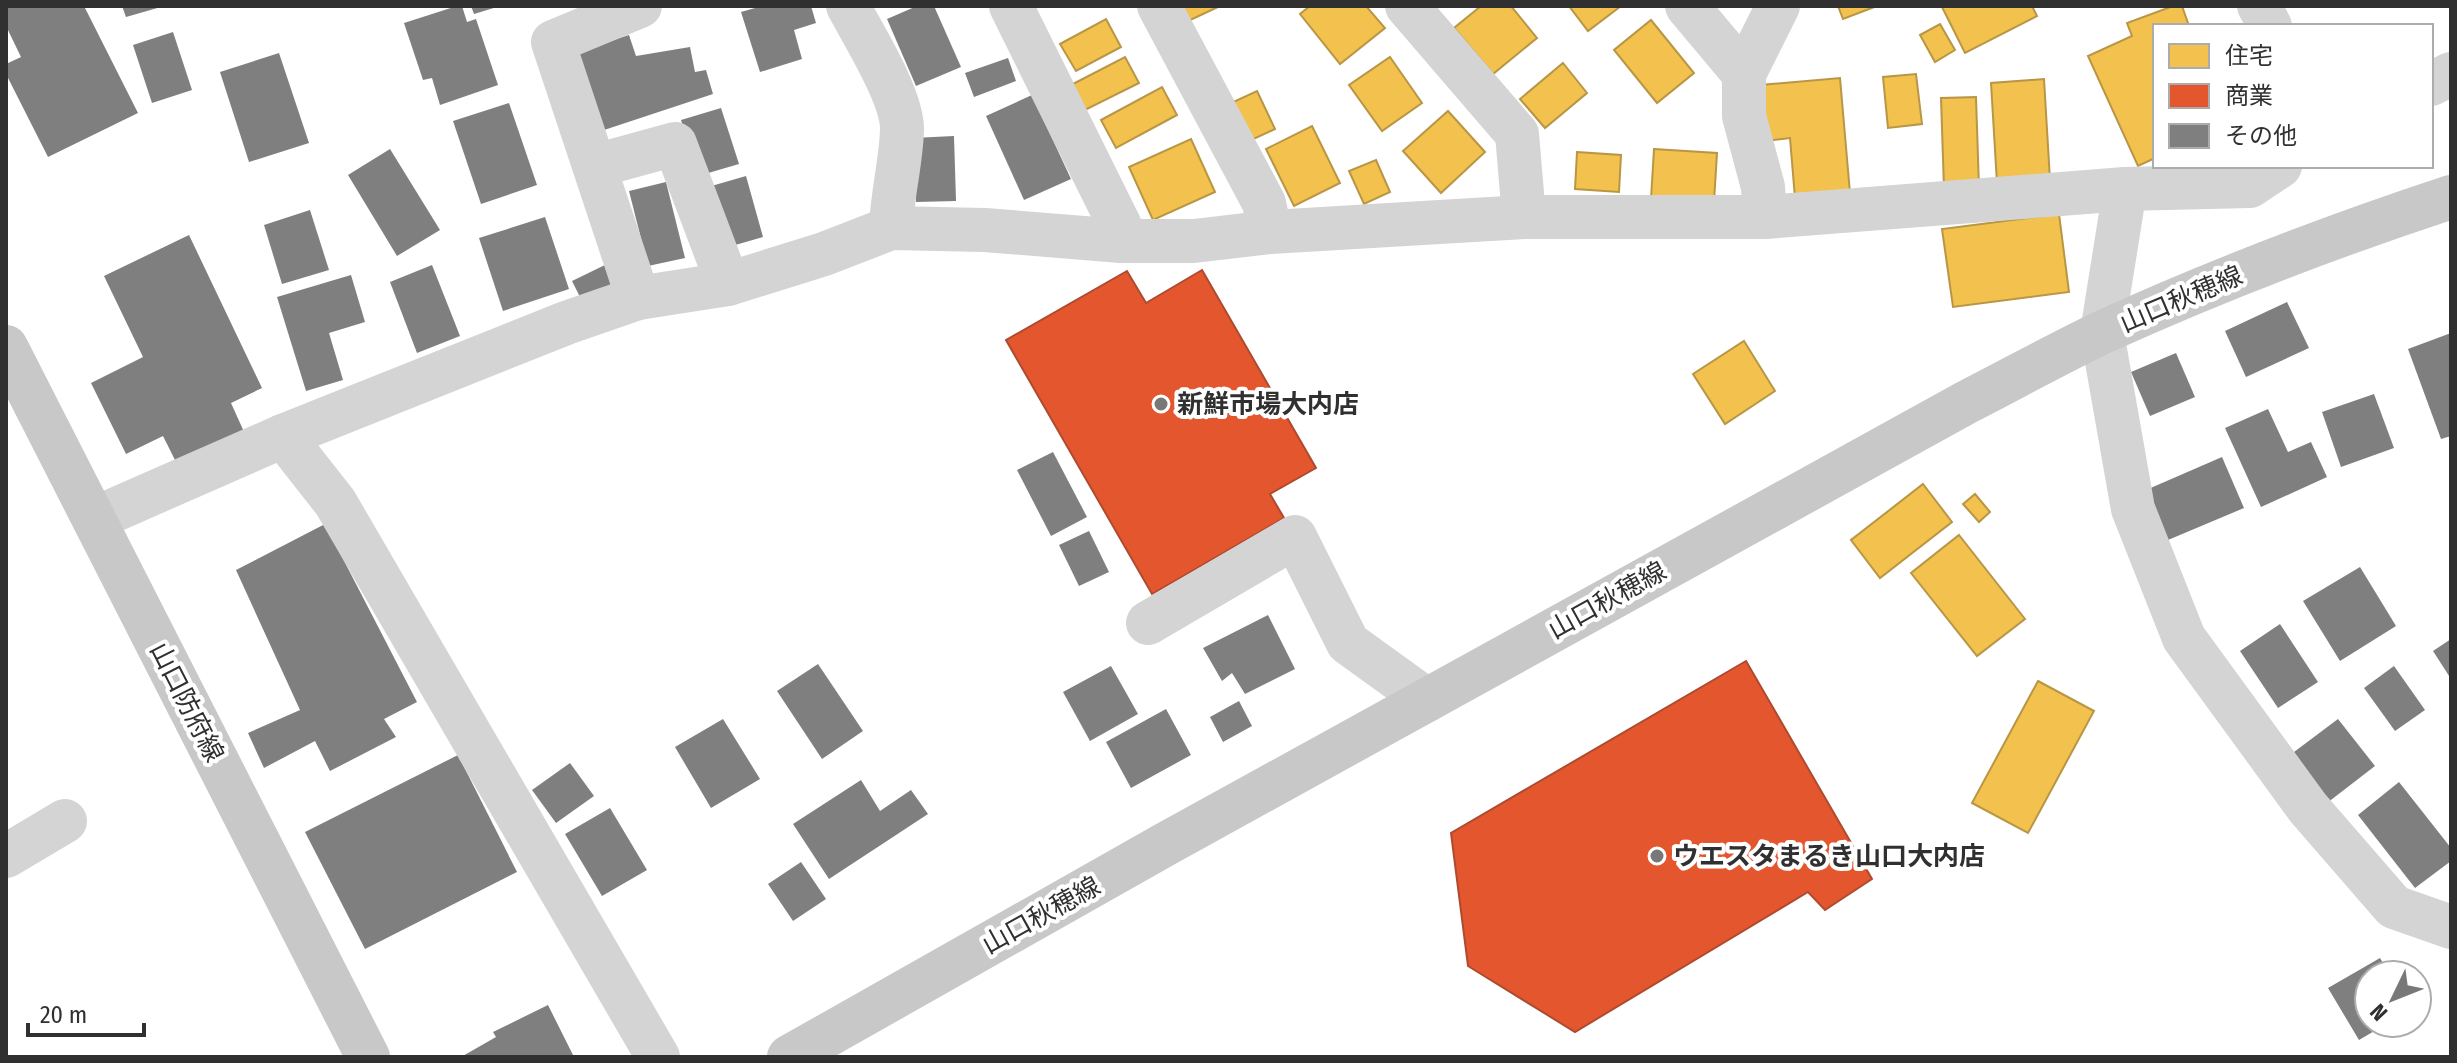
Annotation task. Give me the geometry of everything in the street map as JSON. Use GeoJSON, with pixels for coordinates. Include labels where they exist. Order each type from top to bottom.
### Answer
{"type":"FeatureCollection","features":[{"type":"Feature","properties":{"kind":"main road","name":"山口秋穂線"},"geometry":{"type":"LineString","coordinates":[[789,1057],[1803,491],[2102,333],[2352,230],[2451,197]]}},
{"type":"Feature","properties":{"kind":"main road","name":"山口防府線"},"geometry":{"type":"LineString","coordinates":[[6,347],[368,1057]]}},
{"type":"Feature","properties":{"kind":"street"},"geometry":{"type":"LineString","coordinates":[[638,298],[553,42],[640,6]]}},
{"type":"Feature","properties":{"kind":"street"},"geometry":{"type":"LineString","coordinates":[[848,6],[890,86],[902,127],[892,194],[891,228]]}},
{"type":"Feature","properties":{"kind":"street"},"geometry":{"type":"LineString","coordinates":[[1011,6],[1120,226],[1121,241]]}},
{"type":"Feature","properties":{"kind":"street"},"geometry":{"type":"LineString","coordinates":[[1159,6],[1264,203],[1270,232]]}},
{"type":"Feature","properties":{"kind":"street"},"geometry":{"type":"LineString","coordinates":[[1687,6],[1744,74]]}},
{"type":"Feature","properties":{"kind":"street"},"geometry":{"type":"LineString","coordinates":[[1765,217],[1763,187],[1744,116],[1744,74],[1778,6]]}},
{"type":"Feature","properties":{"kind":"street"},"geometry":{"type":"LineString","coordinates":[[2259,6],[2269,24]]}},
{"type":"Feature","properties":{"kind":"street"},"geometry":{"type":"LineString","coordinates":[[1426,12],[1517,134],[1524,217]]}},
{"type":"Feature","properties":{"kind":"street"},"geometry":{"type":"LineString","coordinates":[[2433,83],[2451,74]]}},
{"type":"Feature","properties":{"kind":"street"},"geometry":{"type":"LineString","coordinates":[[595,166],[675,144],[728,284]]}},
{"type":"Feature","properties":{"kind":"street"},"geometry":{"type":"LineString","coordinates":[[94,519],[283,436],[566,323],[638,298],[728,284],[824,254],[891,228],[985,230],[1121,241],[1194,241],[1270,232],[1524,217],[1765,217],[2125,189],[2250,186],[2277,168]]}},
{"type":"Feature","properties":{"kind":"street"},"geometry":{"type":"LineString","coordinates":[[2125,189],[2102,333],[2133,509],[2184,638],[2308,808],[2394,907],[2451,927]]}},
{"type":"Feature","properties":{"kind":"street"},"geometry":{"type":"LineString","coordinates":[[283,436],[335,502],[658,1057]]}},
{"type":"Feature","properties":{"kind":"street"},"geometry":{"type":"LineString","coordinates":[[1148,623],[1295,537],[1348,643],[1427,700]]}},
{"type":"Feature","properties":{"kind":"street"},"geometry":{"type":"LineString","coordinates":[[6,856],[65,821]]}},
{"type":"Feature","properties":{"kind":"building: 住宅"},"geometry":{"type":"Polygon","coordinates":[[[1176,6],[1220,6],[1184,23],[1176,6]]]}},
{"type":"Feature","properties":{"kind":"building: 住宅"},"geometry":{"type":"Polygon","coordinates":[[[1310,6],[1366,6],[1385,28],[1340,64],[1300,14],[1310,6]]]}},
{"type":"Feature","properties":{"kind":"building: 住宅"},"geometry":{"type":"Polygon","coordinates":[[[1481,6],[1511,6],[1537,38],[1493,74],[1454,28],[1481,6]]]}},
{"type":"Feature","properties":{"kind":"building: 住宅"},"geometry":{"type":"Polygon","coordinates":[[[1569,6],[1621,6],[1588,31],[1569,6]]]}},
{"type":"Feature","properties":{"kind":"building: 住宅"},"geometry":{"type":"Polygon","coordinates":[[[1838,6],[1877,6],[1843,19],[1838,6]]]}},
{"type":"Feature","properties":{"kind":"building: 住宅"},"geometry":{"type":"Polygon","coordinates":[[[2032,6],[2037,16],[1965,53],[1942,7],[2032,6]]]}},
{"type":"Feature","properties":{"kind":"building: 住宅"},"geometry":{"type":"Polygon","coordinates":[[[2173,6],[2182,6],[2188,24],[2153,24],[2153,159],[2138,166],[2088,56],[2132,36],[2127,23],[2173,6]]]}},
{"type":"Feature","properties":{"kind":"building: 住宅"},"geometry":{"type":"Polygon","coordinates":[[[1106,19],[1121,47],[1076,71],[1060,44],[1106,19]]]}},
{"type":"Feature","properties":{"kind":"building: 住宅"},"geometry":{"type":"Polygon","coordinates":[[[1651,20],[1694,73],[1657,103],[1614,50],[1651,20]]]}},
{"type":"Feature","properties":{"kind":"building: 住宅"},"geometry":{"type":"Polygon","coordinates":[[[1940,24],[1955,50],[1935,62],[1920,35],[1940,24]]]}},
{"type":"Feature","properties":{"kind":"building: 住宅"},"geometry":{"type":"Polygon","coordinates":[[[1125,57],[1139,83],[1085,110],[1071,85],[1125,57]]]}},
{"type":"Feature","properties":{"kind":"building: 住宅"},"geometry":{"type":"Polygon","coordinates":[[[1390,57],[1422,103],[1382,131],[1349,85],[1390,57]]]}},
{"type":"Feature","properties":{"kind":"building: 住宅"},"geometry":{"type":"Polygon","coordinates":[[[1563,63],[1587,93],[1545,128],[1520,99],[1563,63]]]}},
{"type":"Feature","properties":{"kind":"building: 住宅"},"geometry":{"type":"Polygon","coordinates":[[[1916,74],[1922,124],[1888,128],[1883,77],[1916,74]]]}},
{"type":"Feature","properties":{"kind":"building: 住宅"},"geometry":{"type":"Polygon","coordinates":[[[1840,78],[1850,193],[1795,198],[1790,138],[1765,141],[1760,85],[1840,78]]]}},
{"type":"Feature","properties":{"kind":"building: 住宅"},"geometry":{"type":"Polygon","coordinates":[[[2044,79],[2050,180],[1997,183],[1991,83],[2044,79]]]}},
{"type":"Feature","properties":{"kind":"building: 住宅"},"geometry":{"type":"Polygon","coordinates":[[[1162,87],[1177,115],[1116,148],[1101,120],[1162,87]]]}},
{"type":"Feature","properties":{"kind":"building: 住宅"},"geometry":{"type":"Polygon","coordinates":[[[1257,91],[1275,129],[1247,142],[1229,104],[1257,91]]]}},
{"type":"Feature","properties":{"kind":"building: 住宅"},"geometry":{"type":"Polygon","coordinates":[[[1976,97],[1979,188],[1944,189],[1941,98],[1976,97]]]}},
{"type":"Feature","properties":{"kind":"building: 住宅"},"geometry":{"type":"Polygon","coordinates":[[[1448,111],[1485,152],[1441,193],[1403,151],[1448,111]]]}},
{"type":"Feature","properties":{"kind":"building: 住宅"},"geometry":{"type":"Polygon","coordinates":[[[1312,126],[1340,183],[1294,206],[1266,149],[1312,126]]]}},
{"type":"Feature","properties":{"kind":"building: 住宅"},"geometry":{"type":"Polygon","coordinates":[[[1191,139],[1215,192],[1153,220],[1129,167],[1191,139]]]}},
{"type":"Feature","properties":{"kind":"building: 住宅"},"geometry":{"type":"Polygon","coordinates":[[[1654,149],[1717,153],[1714,202],[1651,199],[1654,149]]]}},
{"type":"Feature","properties":{"kind":"building: 住宅"},"geometry":{"type":"Polygon","coordinates":[[[1577,152],[1621,155],[1619,192],[1575,189],[1577,152]]]}},
{"type":"Feature","properties":{"kind":"building: 住宅"},"geometry":{"type":"Polygon","coordinates":[[[1376,160],[1390,192],[1364,204],[1349,171],[1376,160]]]}},
{"type":"Feature","properties":{"kind":"building: 住宅"},"geometry":{"type":"Polygon","coordinates":[[[2059,214],[2069,292],[1953,307],[1942,229],[2059,214]]]}},
{"type":"Feature","properties":{"kind":"building: 住宅"},"geometry":{"type":"Polygon","coordinates":[[[1744,341],[1775,391],[1725,424],[1693,374],[1744,341]]]}},
{"type":"Feature","properties":{"kind":"building: 住宅"},"geometry":{"type":"Polygon","coordinates":[[[1923,484],[1952,522],[1880,578],[1851,540],[1923,484]]]}},
{"type":"Feature","properties":{"kind":"building: 住宅"},"geometry":{"type":"Polygon","coordinates":[[[1975,494],[1990,512],[1979,522],[1963,504],[1975,494]]]}},
{"type":"Feature","properties":{"kind":"building: 住宅"},"geometry":{"type":"Polygon","coordinates":[[[1959,535],[2025,619],[1977,656],[1911,573],[1959,535]]]}},
{"type":"Feature","properties":{"kind":"building: 住宅"},"geometry":{"type":"Polygon","coordinates":[[[2038,681],[2094,711],[2028,833],[1972,803],[2038,681]]]}},
{"type":"Feature","properties":{"kind":"building: 商業","name":"新鮮市場大内店"},"geometry":{"type":"Polygon","coordinates":[[[1202,270],[1316,468],[1270,494],[1284,518],[1152,594],[1006,340],[1127,271],[1146,303],[1202,270]]]}},
{"type":"Feature","properties":{"kind":"building: 商業","name":"ウエスタまるき山口大内店"},"geometry":{"type":"Polygon","coordinates":[[[1746,661],[1872,879],[1825,910],[1808,892],[1575,1032],[1468,966],[1451,833],[1746,661]]]}},
{"type":"Feature","properties":{"kind":"building: その他"},"geometry":{"type":"Polygon","coordinates":[[[6,6],[84,6],[138,113],[48,157],[6,74],[6,64],[21,57],[6,26],[6,6]]]}},
{"type":"Feature","properties":{"kind":"building: その他"},"geometry":{"type":"Polygon","coordinates":[[[122,6],[161,6],[161,7],[126,17],[122,6]]]}},
{"type":"Feature","properties":{"kind":"building: その他"},"geometry":{"type":"Polygon","coordinates":[[[462,6],[467,22],[476,19],[498,85],[440,105],[432,78],[423,80],[404,23],[462,6]]]}},
{"type":"Feature","properties":{"kind":"building: その他"},"geometry":{"type":"Polygon","coordinates":[[[471,6],[497,6],[497,7],[474,14],[471,6]]]}},
{"type":"Feature","properties":{"kind":"building: その他"},"geometry":{"type":"Polygon","coordinates":[[[762,6],[811,6],[816,23],[794,30],[802,59],[760,72],[741,12],[762,6]]]}},
{"type":"Feature","properties":{"kind":"building: その他"},"geometry":{"type":"Polygon","coordinates":[[[917,6],[934,6],[961,67],[916,86],[887,19],[917,6]]]}},
{"type":"Feature","properties":{"kind":"building: その他"},"geometry":{"type":"Polygon","coordinates":[[[173,32],[192,90],[152,103],[133,45],[173,32]]]}},
{"type":"Feature","properties":{"kind":"building: その他"},"geometry":{"type":"Polygon","coordinates":[[[629,35],[636,56],[690,47],[695,72],[706,70],[713,94],[592,134],[579,51],[629,35]]]}},
{"type":"Feature","properties":{"kind":"building: その他"},"geometry":{"type":"Polygon","coordinates":[[[279,53],[309,143],[249,162],[220,72],[279,53]]]}},
{"type":"Feature","properties":{"kind":"building: その他"},"geometry":{"type":"Polygon","coordinates":[[[1008,58],[1016,81],[974,97],[965,73],[1008,58]]]}},
{"type":"Feature","properties":{"kind":"building: その他"},"geometry":{"type":"Polygon","coordinates":[[[1032,95],[1071,179],[1024,200],[986,116],[1032,95]]]}},
{"type":"Feature","properties":{"kind":"building: その他"},"geometry":{"type":"Polygon","coordinates":[[[509,103],[537,185],[481,204],[453,121],[509,103]]]}},
{"type":"Feature","properties":{"kind":"building: その他"},"geometry":{"type":"Polygon","coordinates":[[[721,108],[739,164],[698,176],[681,120],[721,108]]]}},
{"type":"Feature","properties":{"kind":"building: その他"},"geometry":{"type":"Polygon","coordinates":[[[954,136],[956,201],[916,202],[913,138],[954,136]]]}},
{"type":"Feature","properties":{"kind":"building: その他"},"geometry":{"type":"Polygon","coordinates":[[[390,149],[440,230],[397,256],[348,175],[390,149]]]}},
{"type":"Feature","properties":{"kind":"building: その他"},"geometry":{"type":"Polygon","coordinates":[[[746,176],[763,237],[725,248],[708,187],[746,176]]]}},
{"type":"Feature","properties":{"kind":"building: その他"},"geometry":{"type":"Polygon","coordinates":[[[666,182],[685,258],[648,266],[629,191],[666,182]]]}},
{"type":"Feature","properties":{"kind":"building: その他"},"geometry":{"type":"Polygon","coordinates":[[[310,210],[329,270],[282,284],[264,225],[310,210]]]}},
{"type":"Feature","properties":{"kind":"building: その他"},"geometry":{"type":"Polygon","coordinates":[[[545,217],[569,289],[503,311],[479,238],[545,217]]]}},
{"type":"Feature","properties":{"kind":"building: その他"},"geometry":{"type":"Polygon","coordinates":[[[189,235],[262,388],[231,403],[245,434],[178,466],[163,436],[126,454],[91,383],[143,357],[104,276],[189,235]]]}},
{"type":"Feature","properties":{"kind":"building: その他"},"geometry":{"type":"Polygon","coordinates":[[[607,264],[618,286],[583,303],[572,281],[607,264]]]}},
{"type":"Feature","properties":{"kind":"building: その他"},"geometry":{"type":"Polygon","coordinates":[[[432,265],[460,336],[417,353],[390,282],[432,265]]]}},
{"type":"Feature","properties":{"kind":"building: その他"},"geometry":{"type":"Polygon","coordinates":[[[351,275],[365,322],[329,333],[343,380],[306,391],[277,297],[351,275]]]}},
{"type":"Feature","properties":{"kind":"building: その他"},"geometry":{"type":"Polygon","coordinates":[[[2287,302],[2309,348],[2246,377],[2225,331],[2287,302]]]}},
{"type":"Feature","properties":{"kind":"building: その他"},"geometry":{"type":"Polygon","coordinates":[[[2451,333],[2451,436],[2441,439],[2408,349],[2451,333]]]}},
{"type":"Feature","properties":{"kind":"building: その他"},"geometry":{"type":"Polygon","coordinates":[[[2176,353],[2195,397],[2150,416],[2131,372],[2176,353]]]}},
{"type":"Feature","properties":{"kind":"building: その他"},"geometry":{"type":"Polygon","coordinates":[[[2374,394],[2394,448],[2341,467],[2322,412],[2374,394]]]}},
{"type":"Feature","properties":{"kind":"building: その他"},"geometry":{"type":"Polygon","coordinates":[[[2268,409],[2288,452],[2311,442],[2327,477],[2261,507],[2225,428],[2268,409]]]}},
{"type":"Feature","properties":{"kind":"building: その他"},"geometry":{"type":"Polygon","coordinates":[[[1053,452],[1087,517],[1051,536],[1017,470],[1053,452]]]}},
{"type":"Feature","properties":{"kind":"building: その他"},"geometry":{"type":"Polygon","coordinates":[[[2222,457],[2244,508],[2168,540],[2146,490],[2222,457]]]}},
{"type":"Feature","properties":{"kind":"building: その他"},"geometry":{"type":"Polygon","coordinates":[[[325,524],[417,702],[384,719],[396,737],[330,771],[315,741],[264,768],[248,733],[300,710],[236,570],[325,524]]]}},
{"type":"Feature","properties":{"kind":"building: その他"},"geometry":{"type":"Polygon","coordinates":[[[1089,531],[1109,572],[1079,586],[1059,545],[1089,531]]]}},
{"type":"Feature","properties":{"kind":"building: その他"},"geometry":{"type":"Polygon","coordinates":[[[2360,567],[2396,626],[2340,661],[2303,601],[2360,567]]]}},
{"type":"Feature","properties":{"kind":"building: その他"},"geometry":{"type":"Polygon","coordinates":[[[1268,615],[1295,669],[1245,694],[1232,673],[1222,681],[1203,648],[1268,615]]]}},
{"type":"Feature","properties":{"kind":"building: その他"},"geometry":{"type":"Polygon","coordinates":[[[2280,624],[2318,682],[2278,708],[2240,651],[2280,624]]]}},
{"type":"Feature","properties":{"kind":"building: その他"},"geometry":{"type":"Polygon","coordinates":[[[2451,639],[2451,679],[2433,651],[2451,639]]]}},
{"type":"Feature","properties":{"kind":"building: その他"},"geometry":{"type":"Polygon","coordinates":[[[818,664],[863,731],[822,759],[777,691],[818,664]]]}},
{"type":"Feature","properties":{"kind":"building: その他"},"geometry":{"type":"Polygon","coordinates":[[[1111,666],[1138,714],[1090,741],[1063,692],[1111,666]]]}},
{"type":"Feature","properties":{"kind":"building: その他"},"geometry":{"type":"Polygon","coordinates":[[[2394,666],[2425,710],[2395,731],[2364,688],[2394,666]]]}},
{"type":"Feature","properties":{"kind":"building: その他"},"geometry":{"type":"Polygon","coordinates":[[[1239,701],[1252,726],[1223,742],[1210,717],[1239,701]]]}},
{"type":"Feature","properties":{"kind":"building: その他"},"geometry":{"type":"Polygon","coordinates":[[[1166,709],[1191,755],[1131,788],[1106,742],[1166,709]]]}},
{"type":"Feature","properties":{"kind":"building: その他"},"geometry":{"type":"Polygon","coordinates":[[[723,719],[760,779],[711,808],[675,747],[723,719]]]}},
{"type":"Feature","properties":{"kind":"building: その他"},"geometry":{"type":"Polygon","coordinates":[[[2338,719],[2375,766],[2327,803],[2290,755],[2338,719]]]}},
{"type":"Feature","properties":{"kind":"building: その他"},"geometry":{"type":"Polygon","coordinates":[[[458,755],[517,872],[365,949],[305,832],[458,755]]]}},
{"type":"Feature","properties":{"kind":"building: その他"},"geometry":{"type":"Polygon","coordinates":[[[570,763],[594,796],[556,823],[532,790],[570,763]]]}},
{"type":"Feature","properties":{"kind":"building: その他"},"geometry":{"type":"Polygon","coordinates":[[[861,780],[880,811],[911,790],[928,814],[829,879],[793,824],[861,780]]]}},
{"type":"Feature","properties":{"kind":"building: その他"},"geometry":{"type":"Polygon","coordinates":[[[2399,782],[2451,848],[2451,861],[2415,888],[2358,815],[2399,782]]]}},
{"type":"Feature","properties":{"kind":"building: その他"},"geometry":{"type":"Polygon","coordinates":[[[610,808],[647,870],[602,896],[565,834],[610,808]]]}},
{"type":"Feature","properties":{"kind":"building: その他"},"geometry":{"type":"Polygon","coordinates":[[[801,862],[826,899],[793,921],[768,884],[801,862]]]}},
{"type":"Feature","properties":{"kind":"building: その他"},"geometry":{"type":"Polygon","coordinates":[[[2353,974],[2353,1030],[2328,988],[2353,974]]]}},
{"type":"Feature","properties":{"kind":"building: その他"},"geometry":{"type":"Polygon","coordinates":[[[548,1005],[574,1057],[461,1057],[496,1037],[493,1032],[548,1005]]]}},
{"type":"Feature","properties":{"kind":"place","name":"新鮮市場大内店"},"geometry":{"type":"Point","coordinates":[1161,404]}},
{"type":"Feature","properties":{"kind":"place","name":"ウエスタまるき山口大内店"},"geometry":{"type":"Point","coordinates":[1657,856]}}]}
